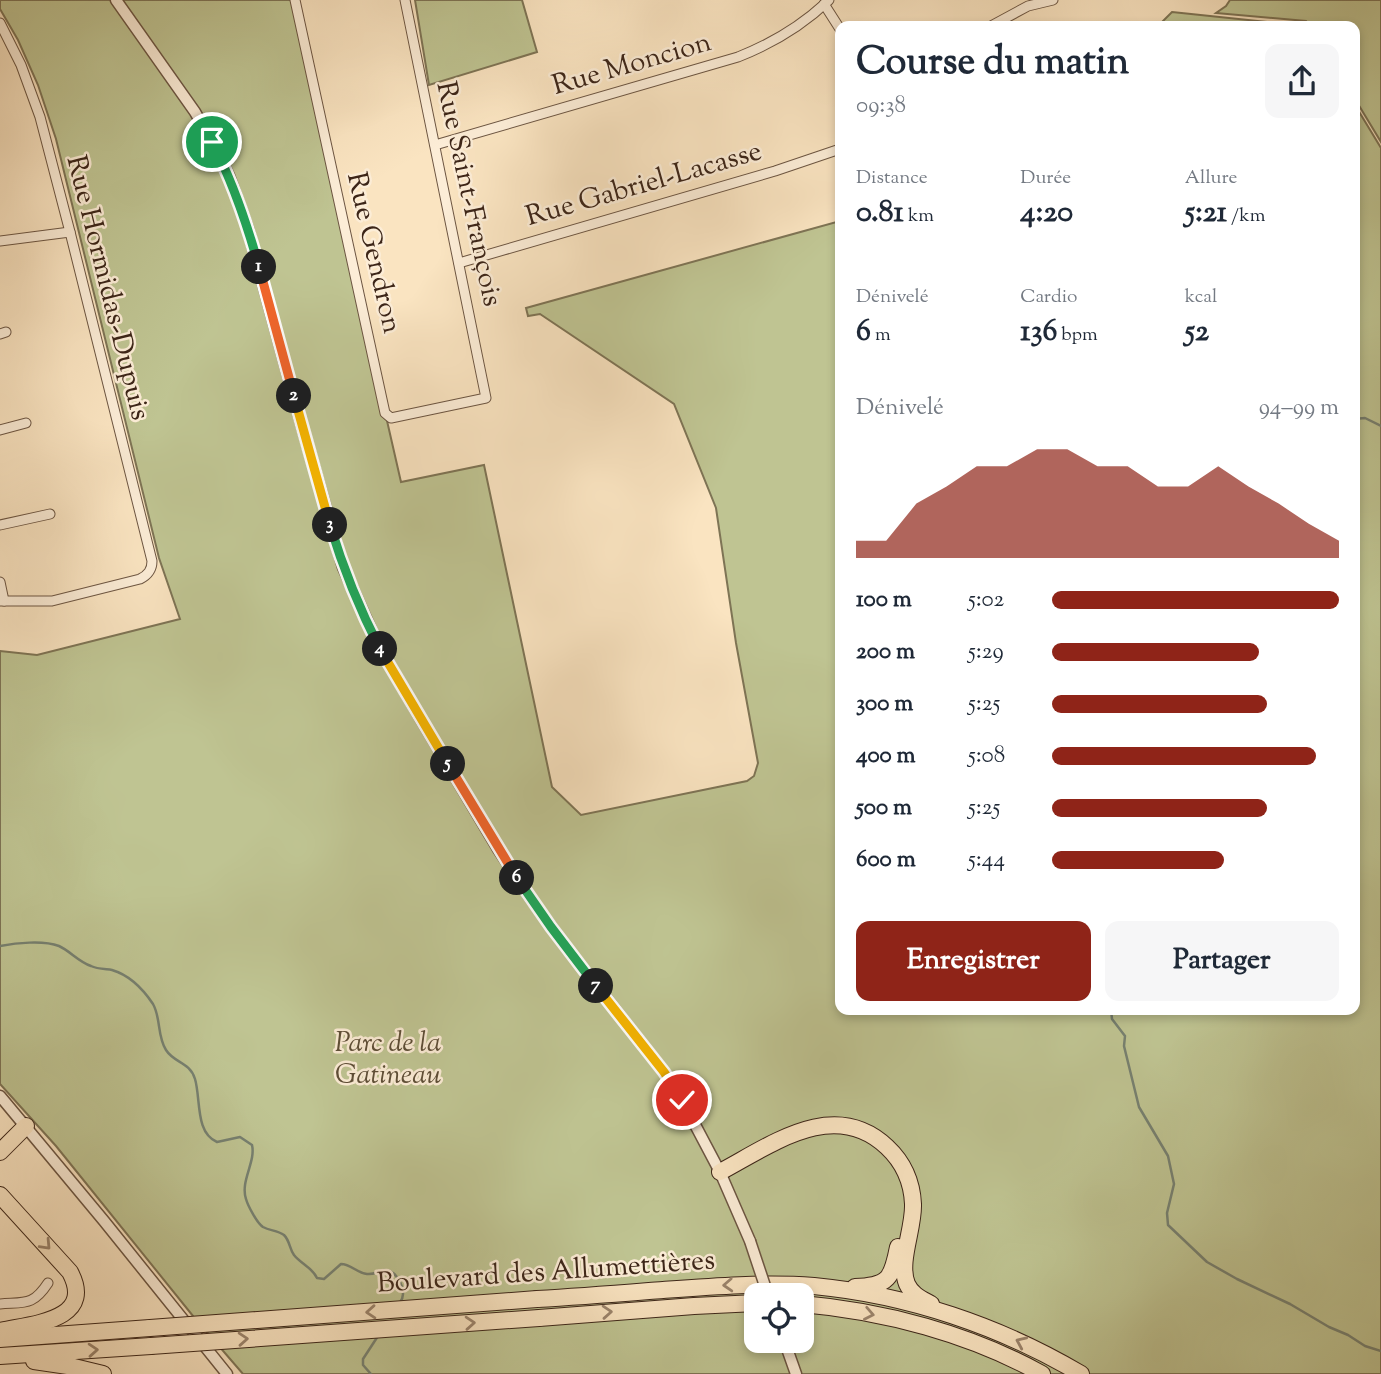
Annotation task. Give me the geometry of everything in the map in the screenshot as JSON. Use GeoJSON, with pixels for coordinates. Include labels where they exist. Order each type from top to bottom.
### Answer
{"type":"FeatureCollection","features":[{"type":"Feature","properties":{"kind":"highway"},"geometry":{"type":"LineString","coordinates":[[722,1176],[790,1134],[805,1128],[837,1125],[870,1134],[897,1157],[909,1181],[913,1214],[905,1267],[909,1287],[919,1297],[952,1315]]}},
{"type":"Feature","properties":{"kind":"highway"},"geometry":{"type":"LineString","coordinates":[[0,1152],[26,1126]]}},
{"type":"Feature","properties":{"kind":"highway"},"geometry":{"type":"LineString","coordinates":[[722,1176],[792,1143],[819,1134],[855,1138],[881,1154],[897,1177],[903,1201],[903,1216],[892,1272],[884,1281],[870,1286],[830,1288]]}},
{"type":"Feature","properties":{"kind":"highway"},"geometry":{"type":"LineString","coordinates":[[0,1195],[71,1272],[76,1296],[71,1308],[61,1316],[0,1331]]}},
{"type":"Feature","properties":{"kind":"highway","name":"Boulevard des Allumettières"},"geometry":{"type":"LineString","coordinates":[[0,1339],[736,1285],[779,1285],[830,1288],[889,1298],[952,1315],[1035,1348],[1081,1374]]}},
{"type":"Feature","properties":{"kind":"highway","name":"Boulevard des Allumettières"},"geometry":{"type":"LineString","coordinates":[[0,1358],[744,1304]]}},
{"type":"Feature","properties":{"kind":"highway"},"geometry":{"type":"LineString","coordinates":[[814,1305],[894,1319],[944,1333],[998,1353],[1042,1374]]}},
{"type":"Feature","properties":{"kind":"highway"},"geometry":{"type":"LineString","coordinates":[[998,1353],[1025,1374]]}},
{"type":"Feature","properties":{"kind":"highway"},"geometry":{"type":"LineString","coordinates":[[0,1358],[55,1364],[103,1374]]}},
{"type":"Feature","properties":{"kind":"street","name":"Rue Gendron"},"geometry":{"type":"LineString","coordinates":[[295,0],[385,413],[391,418],[486,398]]}},
{"type":"Feature","properties":{"kind":"street","name":"Rue Saint-François"},"geometry":{"type":"LineString","coordinates":[[405,0],[486,398]]}},
{"type":"Feature","properties":{"kind":"street"},"geometry":{"type":"LineString","coordinates":[[1001,21],[1040,1],[1053,0]]}},
{"type":"Feature","properties":{"kind":"street"},"geometry":{"type":"LineString","coordinates":[[117,2],[195,113],[229,176],[248,229],[343,567],[368,625],[387,662],[517,879],[664,1072],[696,1124],[750,1241],[764,1283]]}},
{"type":"Feature","properties":{"kind":"street","name":"Rue Moncion"},"geometry":{"type":"LineString","coordinates":[[435,145],[738,57],[787,32],[826,2]]}},
{"type":"Feature","properties":{"kind":"street"},"geometry":{"type":"LineString","coordinates":[[826,2],[836,21]]}},
{"type":"Feature","properties":{"kind":"street","name":"Rue Hormidas-Dupuis"},"geometry":{"type":"LineString","coordinates":[[0,23],[13,47],[40,117],[152,561],[148,575],[140,579],[52,601],[2,601]]}},
{"type":"Feature","properties":{"kind":"street","name":"Rue Gabriel-Lacasse"},"geometry":{"type":"LineString","coordinates":[[459,263],[775,171],[835,151]]}},
{"type":"Feature","properties":{"kind":"street"},"geometry":{"type":"LineString","coordinates":[[0,241],[71,232]]}},
{"type":"Feature","properties":{"kind":"street"},"geometry":{"type":"LineString","coordinates":[[0,430],[26,423]]}},
{"type":"Feature","properties":{"kind":"street"},"geometry":{"type":"LineString","coordinates":[[0,525],[50,514]]}},
{"type":"Feature","properties":{"kind":"street"},"geometry":{"type":"LineString","coordinates":[[0,582],[2,601]]}},
{"type":"Feature","properties":{"kind":"street"},"geometry":{"type":"LineString","coordinates":[[0,1096],[104,1220],[227,1374]]}},
{"type":"Feature","properties":{"kind":"street"},"geometry":{"type":"LineString","coordinates":[[0,1304],[35,1300],[48,1283]]}},
{"type":"Feature","properties":{"kind":"street"},"geometry":{"type":"LineString","coordinates":[[788,1353],[796,1374]]}},
{"type":"Feature","properties":{"kind":"green space","name":"Parc de la Gatineau"},"geometry":{"type":"Polygon","coordinates":[[[0,0],[294,0],[401,482],[484,465],[552,787],[581,815],[747,781],[754,776],[758,763],[736,643],[716,508],[674,404],[540,314],[528,316],[526,308],[835,222],[835,1015],[1360,1015],[1360,113],[1381,148],[1381,1374],[243,1374],[56,1146],[0,1084],[0,651],[37,655],[180,619],[159,558],[56,139],[38,85],[18,40],[0,9],[0,0]]]}},
{"type":"Feature","properties":{"kind":"green space"},"geometry":{"type":"Polygon","coordinates":[[[415,0],[522,0],[537,52],[429,85],[415,0]]]}},
{"type":"Feature","properties":{"kind":"green space"},"geometry":{"type":"Polygon","coordinates":[[[1230,0],[1381,0],[1381,142],[1360,107],[1360,21],[1306,21],[1216,13],[1230,0]]]}},
{"type":"Feature","properties":{"kind":"green space"},"geometry":{"type":"Polygon","coordinates":[[[1172,12],[1258,21],[1163,21],[1172,12]]]}},
{"type":"Feature","properties":{"kind":"waterway"},"geometry":{"type":"LineString","coordinates":[[1360,418],[1365,418],[1381,426]]}},
{"type":"Feature","properties":{"kind":"waterway"},"geometry":{"type":"LineString","coordinates":[[0,946],[53,944],[87,964],[118,972],[135,983],[153,1004],[166,1050],[193,1073],[202,1123],[210,1138],[217,1142],[240,1137],[252,1145],[245,1192],[258,1222],[263,1227],[284,1235],[294,1255],[317,1278],[324,1279],[341,1264],[367,1274],[384,1270],[392,1272],[403,1290],[399,1304]]}},
{"type":"Feature","properties":{"kind":"waterway"},"geometry":{"type":"LineString","coordinates":[[1112,1015],[1125,1036],[1124,1046],[1139,1107],[1168,1156],[1174,1184],[1167,1213],[1168,1225],[1207,1262],[1365,1346],[1381,1351]]}},
{"type":"Feature","properties":{"kind":"waterway"},"geometry":{"type":"LineString","coordinates":[[371,1374],[363,1365],[363,1359],[378,1336]]}},
{"type":"Feature","properties":{"kind":"route"},"geometry":{"type":"LineString","coordinates":[[212,142],[229,176],[248,229],[337,549],[368,625],[387,662],[498,849],[529,896],[664,1072],[682,1100]]}}]}
